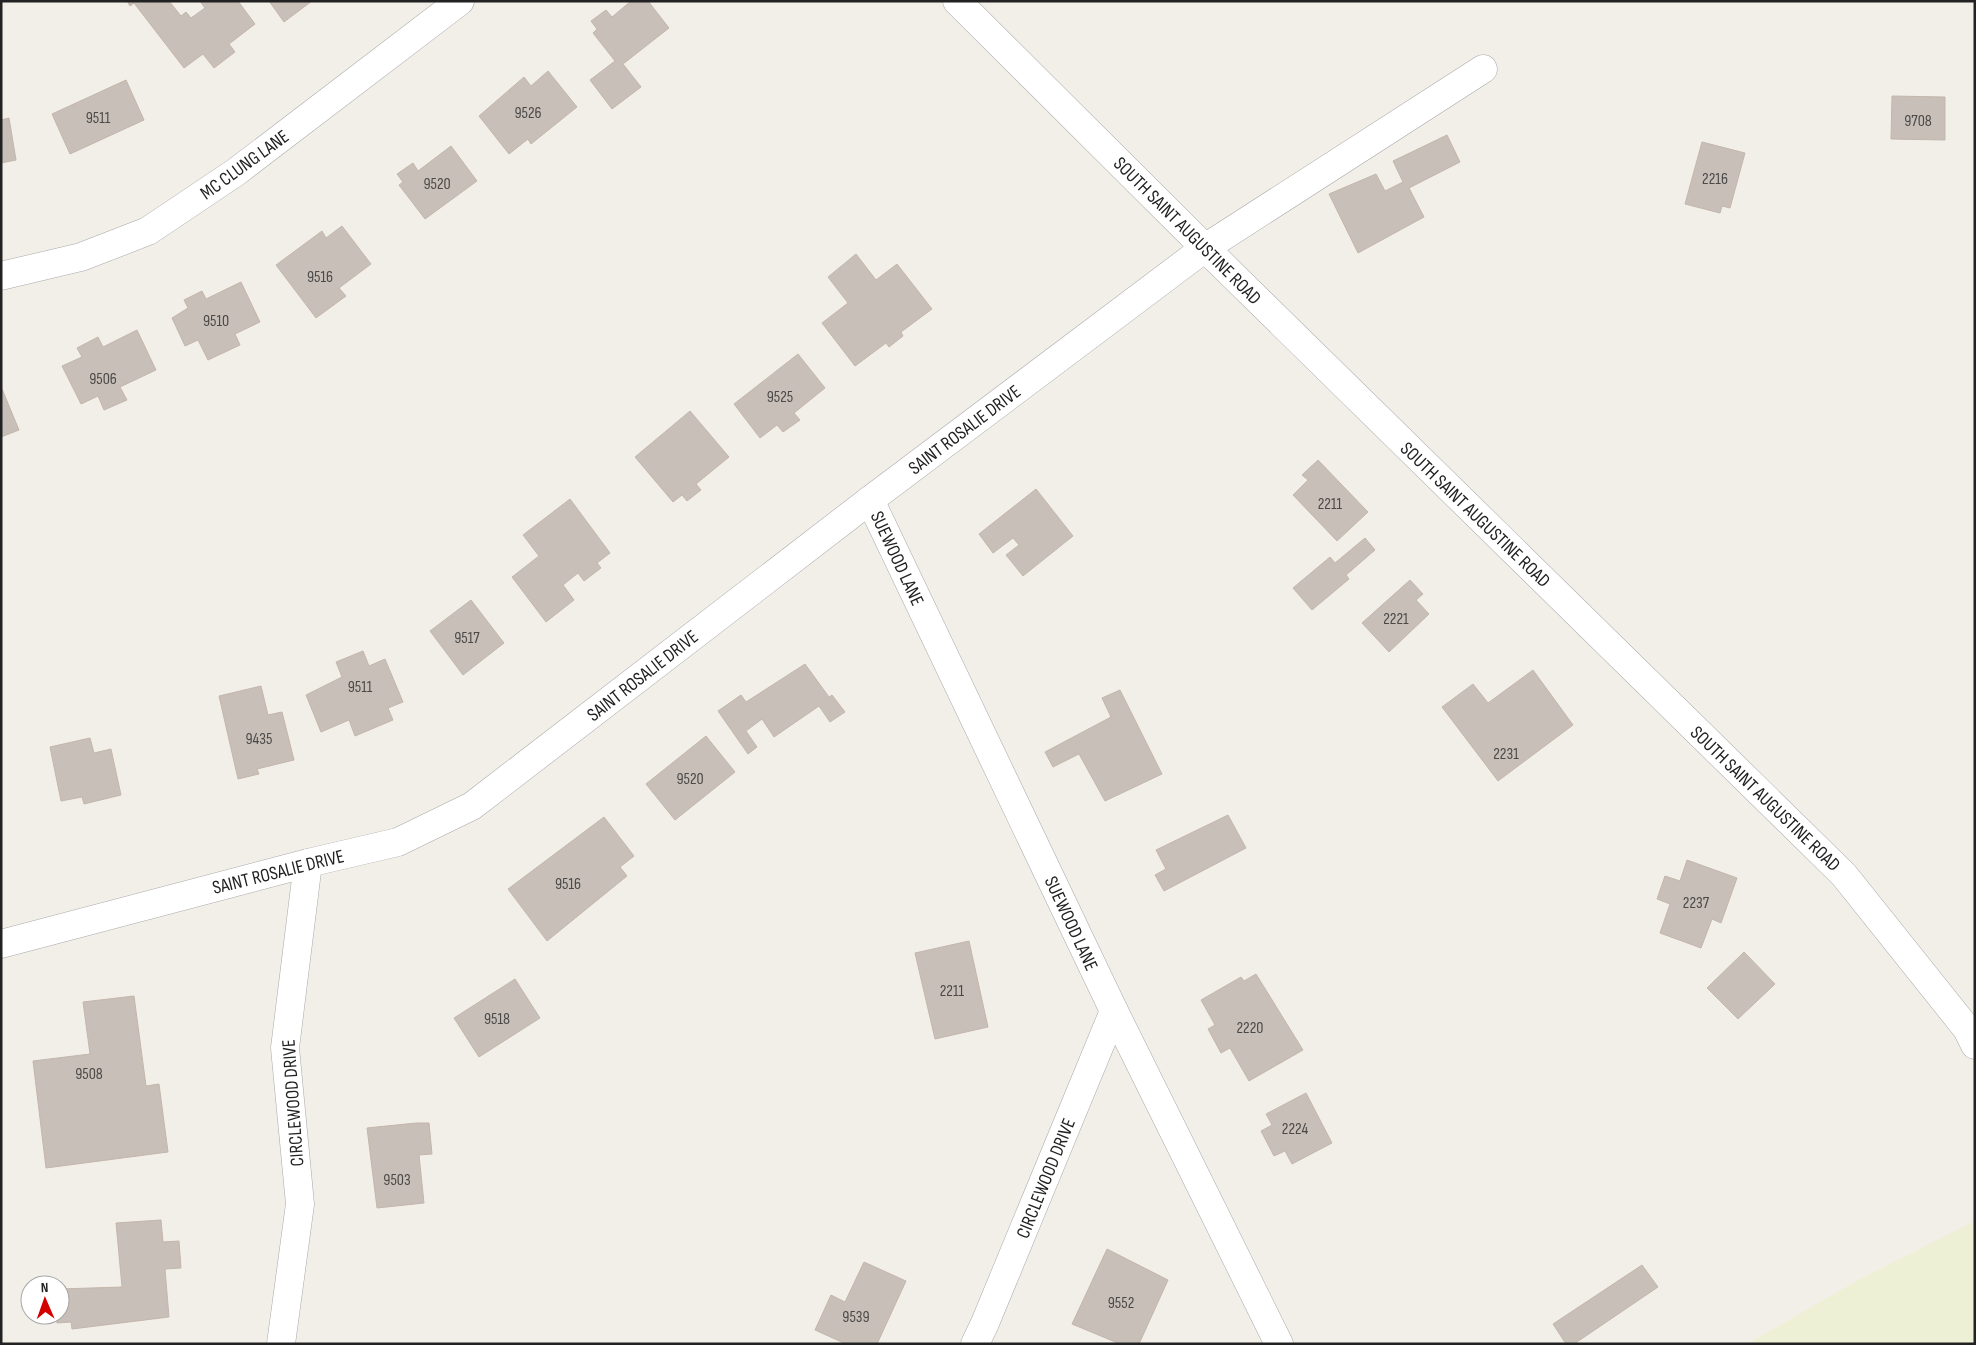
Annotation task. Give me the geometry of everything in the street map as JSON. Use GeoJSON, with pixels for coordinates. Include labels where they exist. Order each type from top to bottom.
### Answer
{"type":"FeatureCollection","features":[{"type":"Feature","properties":{"kind":"street","name":"MC CLUNG LANE"},"geometry":{"type":"LineString","coordinates":[[1,276],[81,257],[148,231],[236,172],[460,1]]}},
{"type":"Feature","properties":{"kind":"street","name":"SOUTH SAINT AUGUSTINE ROAD"},"geometry":{"type":"LineString","coordinates":[[957,1],[1205,248],[1844,875],[1967,1029],[1975,1045]]}},
{"type":"Feature","properties":{"kind":"street","name":"SAINT ROSALIE DRIVE"},"geometry":{"type":"LineString","coordinates":[[1,944],[308,862],[398,842],[472,806],[870,500],[1205,248],[1483,69]]}},
{"type":"Feature","properties":{"kind":"street","name":"SUEWOOD LANE"},"geometry":{"type":"LineString","coordinates":[[870,500],[1114,1011],[1279,1344]]}},
{"type":"Feature","properties":{"kind":"street","name":"CIRCLEWOOD DRIVE"},"geometry":{"type":"LineString","coordinates":[[281,1344],[300,1204],[284,1048],[308,862]]}},
{"type":"Feature","properties":{"kind":"street","name":"CIRCLEWOOD DRIVE"},"geometry":{"type":"LineString","coordinates":[[975,1344],[986,1323],[1114,1011]]}},
{"type":"Feature","properties":{"kind":"green space"},"geometry":{"type":"Polygon","coordinates":[[[1975,1221],[1975,1344],[1747,1344],[1860,1279],[1975,1221]]]}},
{"type":"Feature","properties":{"kind":"building"},"geometry":{"type":"Polygon","coordinates":[[[127,1],[169,1],[181,16],[186,12],[191,18],[205,8],[200,1],[238,1],[255,24],[229,44],[235,52],[214,68],[203,54],[184,68],[134,3],[130,6],[127,1]]]}},
{"type":"Feature","properties":{"kind":"building"},"geometry":{"type":"Polygon","coordinates":[[[269,1],[312,1],[284,22],[269,1]]]}},
{"type":"Feature","properties":{"kind":"building"},"geometry":{"type":"Polygon","coordinates":[[[631,1],[648,1],[669,28],[623,64],[641,87],[612,109],[590,80],[615,61],[593,33],[597,29],[591,21],[606,10],[612,17],[631,1]]]}},
{"type":"Feature","properties":{"kind":"building"},"geometry":{"type":"Polygon","coordinates":[[[548,71],[577,107],[531,144],[528,139],[509,154],[479,116],[524,77],[531,86],[548,71]]]}},
{"type":"Feature","properties":{"kind":"building"},"geometry":{"type":"Polygon","coordinates":[[[126,80],[144,120],[70,154],[52,114],[126,80]]]}},
{"type":"Feature","properties":{"kind":"building"},"geometry":{"type":"Polygon","coordinates":[[[1892,96],[1945,97],[1945,140],[1891,139],[1892,96]]]}},
{"type":"Feature","properties":{"kind":"building"},"geometry":{"type":"Polygon","coordinates":[[[9,118],[16,160],[1,163],[1,120],[9,118]]]}},
{"type":"Feature","properties":{"kind":"building"},"geometry":{"type":"Polygon","coordinates":[[[1447,135],[1460,162],[1409,188],[1424,217],[1358,253],[1329,194],[1376,174],[1385,191],[1403,182],[1393,161],[1447,135]]]}},
{"type":"Feature","properties":{"kind":"building"},"geometry":{"type":"Polygon","coordinates":[[[1702,142],[1745,153],[1730,208],[1722,206],[1720,213],[1685,204],[1702,142]]]}},
{"type":"Feature","properties":{"kind":"building"},"geometry":{"type":"Polygon","coordinates":[[[451,146],[477,181],[425,219],[399,185],[403,182],[397,174],[413,163],[418,171],[451,146]]]}},
{"type":"Feature","properties":{"kind":"building"},"geometry":{"type":"Polygon","coordinates":[[[342,226],[371,264],[339,288],[346,296],[316,318],[276,265],[322,231],[326,238],[342,226]]]}},
{"type":"Feature","properties":{"kind":"building"},"geometry":{"type":"Polygon","coordinates":[[[856,254],[876,280],[897,264],[932,309],[901,332],[903,336],[889,347],[886,343],[855,366],[822,323],[848,303],[828,277],[856,254]]]}},
{"type":"Feature","properties":{"kind":"building"},"geometry":{"type":"Polygon","coordinates":[[[241,282],[260,322],[235,334],[240,345],[208,360],[198,340],[185,346],[172,318],[188,308],[184,300],[202,291],[206,299],[241,282]]]}},
{"type":"Feature","properties":{"kind":"building"},"geometry":{"type":"Polygon","coordinates":[[[137,330],[156,370],[120,387],[127,400],[104,410],[98,396],[81,404],[62,366],[82,357],[77,348],[98,337],[103,347],[137,330]]]}},
{"type":"Feature","properties":{"kind":"building"},"geometry":{"type":"Polygon","coordinates":[[[798,354],[825,388],[794,413],[800,420],[783,432],[777,425],[760,438],[734,404],[798,354]]]}},
{"type":"Feature","properties":{"kind":"building"},"geometry":{"type":"Polygon","coordinates":[[[1,390],[19,430],[1,437],[1,390]]]}},
{"type":"Feature","properties":{"kind":"building"},"geometry":{"type":"Polygon","coordinates":[[[690,411],[729,457],[696,484],[701,490],[687,501],[682,495],[673,502],[635,457],[690,411]]]}},
{"type":"Feature","properties":{"kind":"building"},"geometry":{"type":"Polygon","coordinates":[[[1318,460],[1368,512],[1337,541],[1293,495],[1308,480],[1302,475],[1318,460]]]}},
{"type":"Feature","properties":{"kind":"building"},"geometry":{"type":"Polygon","coordinates":[[[1036,489],[1073,536],[1023,576],[1006,555],[1019,545],[1013,538],[993,553],[979,534],[1036,489]]]}},
{"type":"Feature","properties":{"kind":"building"},"geometry":{"type":"Polygon","coordinates":[[[570,499],[610,553],[597,563],[601,568],[584,581],[578,573],[563,585],[574,600],[546,622],[512,577],[539,556],[523,535],[570,499]]]}},
{"type":"Feature","properties":{"kind":"building"},"geometry":{"type":"Polygon","coordinates":[[[1365,538],[1375,550],[1346,575],[1349,579],[1312,610],[1293,588],[1330,557],[1335,563],[1365,538]]]}},
{"type":"Feature","properties":{"kind":"building"},"geometry":{"type":"Polygon","coordinates":[[[1410,580],[1423,594],[1416,600],[1429,614],[1389,652],[1362,623],[1410,580]]]}},
{"type":"Feature","properties":{"kind":"building"},"geometry":{"type":"Polygon","coordinates":[[[471,600],[504,643],[463,675],[430,631],[471,600]]]}},
{"type":"Feature","properties":{"kind":"building"},"geometry":{"type":"Polygon","coordinates":[[[363,651],[369,666],[385,659],[403,702],[388,708],[393,720],[355,736],[349,720],[321,732],[306,695],[342,677],[336,662],[363,651]]]}},
{"type":"Feature","properties":{"kind":"building"},"geometry":{"type":"Polygon","coordinates":[[[805,664],[829,697],[832,695],[845,712],[830,722],[819,706],[774,737],[762,719],[746,731],[757,747],[748,754],[718,711],[741,695],[746,702],[805,664]]]}},
{"type":"Feature","properties":{"kind":"building"},"geometry":{"type":"Polygon","coordinates":[[[1533,670],[1573,725],[1498,781],[1442,707],[1473,684],[1488,703],[1533,670]]]}},
{"type":"Feature","properties":{"kind":"building"},"geometry":{"type":"Polygon","coordinates":[[[261,686],[268,715],[282,712],[294,760],[257,769],[259,774],[238,779],[219,696],[261,686]]]}},
{"type":"Feature","properties":{"kind":"building"},"geometry":{"type":"Polygon","coordinates":[[[1120,690],[1162,774],[1105,801],[1079,754],[1053,767],[1045,752],[1111,717],[1102,698],[1120,690]]]}},
{"type":"Feature","properties":{"kind":"building"},"geometry":{"type":"Polygon","coordinates":[[[706,736],[735,772],[675,820],[646,784],[706,736]]]}},
{"type":"Feature","properties":{"kind":"building"},"geometry":{"type":"Polygon","coordinates":[[[90,738],[94,753],[111,749],[121,795],[84,804],[82,797],[61,801],[50,747],[90,738]]]}},
{"type":"Feature","properties":{"kind":"building"},"geometry":{"type":"Polygon","coordinates":[[[1228,815],[1246,848],[1164,891],[1155,875],[1166,869],[1156,850],[1228,815]]]}},
{"type":"Feature","properties":{"kind":"building"},"geometry":{"type":"Polygon","coordinates":[[[604,817],[634,856],[620,867],[627,876],[547,941],[508,889],[604,817]]]}},
{"type":"Feature","properties":{"kind":"building"},"geometry":{"type":"Polygon","coordinates":[[[1687,860],[1737,878],[1721,923],[1712,919],[1701,948],[1660,933],[1670,904],[1657,899],[1665,876],[1680,881],[1687,860]]]}},
{"type":"Feature","properties":{"kind":"building"},"geometry":{"type":"Polygon","coordinates":[[[969,941],[988,1027],[935,1039],[915,953],[969,941]]]}},
{"type":"Feature","properties":{"kind":"building"},"geometry":{"type":"Polygon","coordinates":[[[1744,952],[1775,984],[1738,1019],[1707,988],[1744,952]]]}},
{"type":"Feature","properties":{"kind":"building"},"geometry":{"type":"Polygon","coordinates":[[[1256,974],[1303,1050],[1249,1081],[1230,1048],[1221,1053],[1208,1029],[1215,1025],[1201,1000],[1241,977],[1244,981],[1256,974]]]}},
{"type":"Feature","properties":{"kind":"building"},"geometry":{"type":"Polygon","coordinates":[[[515,979],[540,1018],[479,1057],[454,1018],[515,979]]]}},
{"type":"Feature","properties":{"kind":"building"},"geometry":{"type":"Polygon","coordinates":[[[134,996],[146,1086],[159,1084],[168,1152],[46,1168],[33,1061],[90,1054],[83,1002],[134,996]]]}},
{"type":"Feature","properties":{"kind":"building"},"geometry":{"type":"Polygon","coordinates":[[[1306,1093],[1332,1143],[1292,1164],[1285,1151],[1274,1156],[1261,1131],[1272,1125],[1266,1114],[1306,1093]]]}},
{"type":"Feature","properties":{"kind":"building"},"geometry":{"type":"Polygon","coordinates":[[[429,1123],[432,1154],[419,1155],[424,1203],[377,1208],[367,1128],[429,1123]]]}},
{"type":"Feature","properties":{"kind":"building"},"geometry":{"type":"Polygon","coordinates":[[[161,1220],[163,1242],[179,1241],[181,1268],[165,1269],[169,1317],[72,1329],[70,1322],[70,1289],[122,1287],[116,1223],[161,1220]]]}},
{"type":"Feature","properties":{"kind":"building"},"geometry":{"type":"Polygon","coordinates":[[[1107,1249],[1168,1280],[1139,1344],[1120,1344],[1072,1324],[1107,1249]]]}},
{"type":"Feature","properties":{"kind":"building"},"geometry":{"type":"Polygon","coordinates":[[[864,1262],[906,1281],[877,1344],[846,1344],[815,1330],[831,1295],[845,1302],[864,1262]]]}},
{"type":"Feature","properties":{"kind":"building"},"geometry":{"type":"Polygon","coordinates":[[[1642,1265],[1658,1287],[1574,1344],[1566,1344],[1553,1324],[1642,1265]]]}}]}
